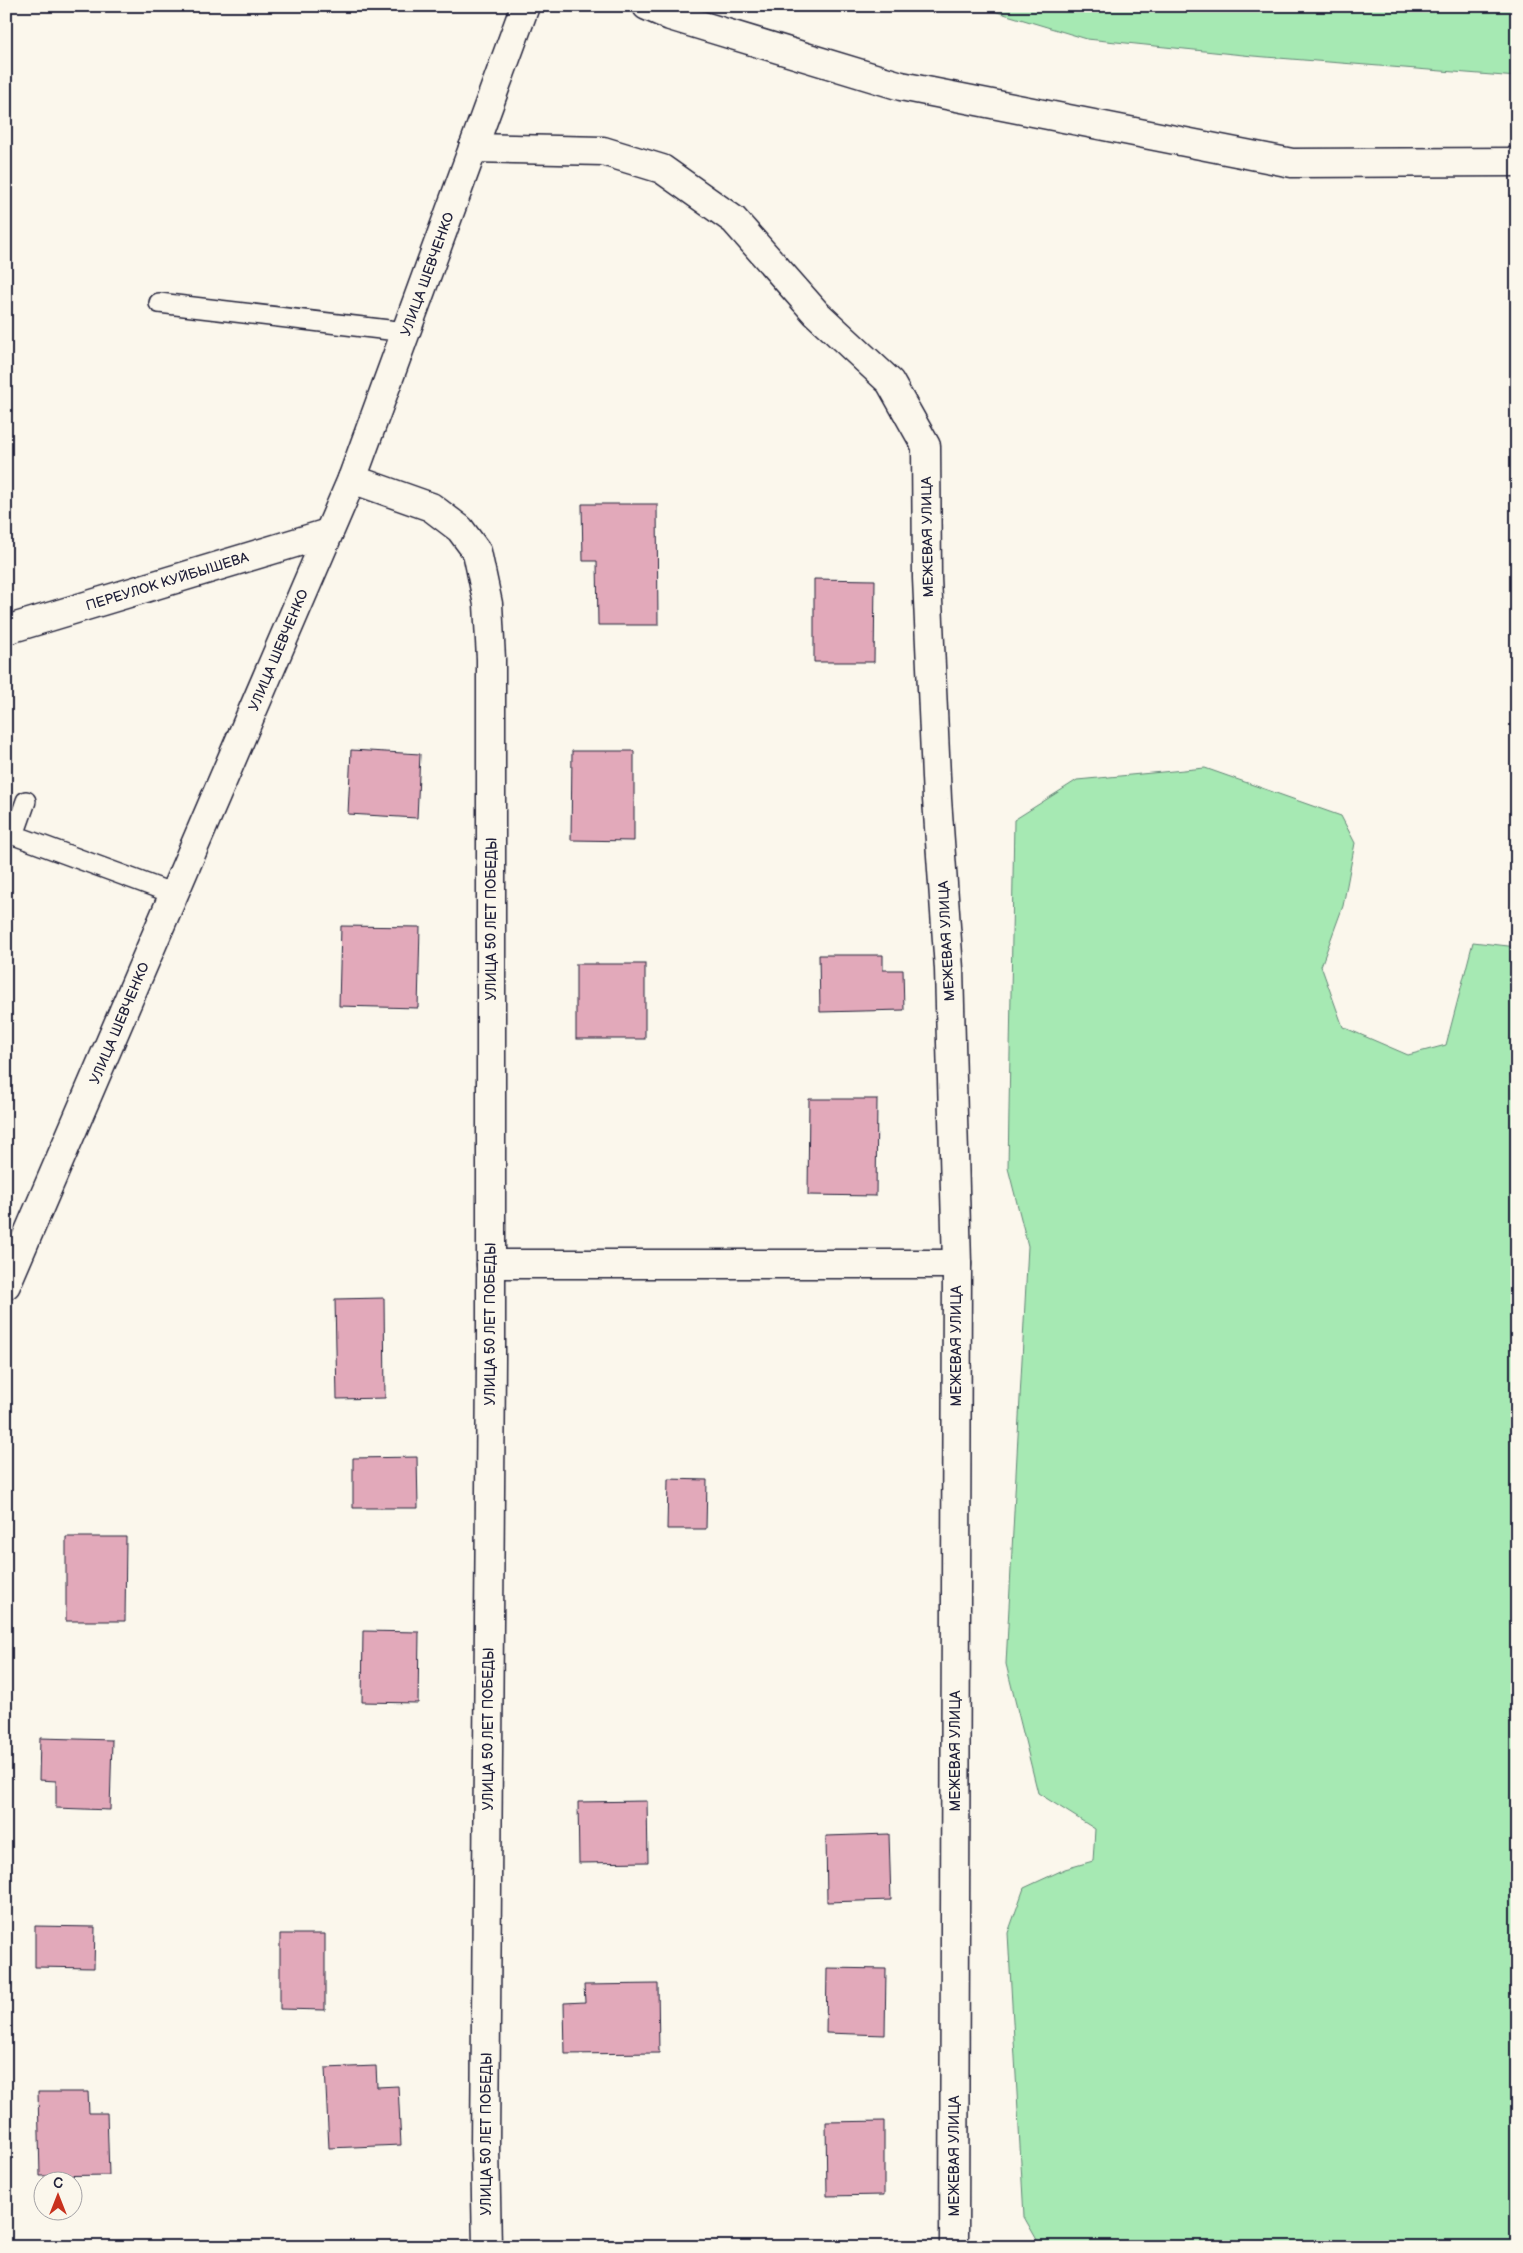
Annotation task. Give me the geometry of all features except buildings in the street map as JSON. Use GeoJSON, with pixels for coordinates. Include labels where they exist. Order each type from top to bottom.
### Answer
{"type":"FeatureCollection","features":[{"type":"Feature","properties":{"kind":"street","name":"УЛИЦА ШЕВЧЕНКО"},"geometry":{"type":"LineString","coordinates":[[6,1285],[352,479],[525,6]]}},
{"type":"Feature","properties":{"kind":"street"},"geometry":{"type":"LineString","coordinates":[[647,6],[670,16],[901,86],[1292,163],[1517,162]]}},
{"type":"Feature","properties":{"kind":"street","name":"МЕЖЕВАЯ УЛИЦА"},"geometry":{"type":"LineString","coordinates":[[473,148],[603,151],[662,169],[734,220],[816,313],[890,382],[926,446],[928,578],[936,790],[949,979],[957,1264],[954,2247]]}},
{"type":"Feature","properties":{"kind":"street","name":"УЛИЦА 50 ЛЕТ ПОБЕДЫ"},"geometry":{"type":"LineString","coordinates":[[352,479],[431,507],[460,529],[477,552],[488,604],[490,659],[490,1264],[484,2147],[487,2247]]}},
{"type":"Feature","properties":{"kind":"street","name":"ПЕРЕУЛОК КУЙБЫШЕВА"},"geometry":{"type":"LineString","coordinates":[[6,630],[328,533]]}},
{"type":"Feature","properties":{"kind":"street"},"geometry":{"type":"LineString","coordinates":[[490,1264],[957,1264]]}},
{"type":"Feature","properties":{"kind":"lane"},"geometry":{"type":"LineString","coordinates":[[159,303],[406,332]]}},
{"type":"Feature","properties":{"kind":"lane"},"geometry":{"type":"LineString","coordinates":[[26,801],[14,835],[174,894]]}},
{"type":"Feature","properties":{"kind":"green space"},"geometry":{"type":"Polygon","coordinates":[[[977,6],[1517,6],[1517,77],[1253,56],[1087,39],[977,6]]]}},
{"type":"Feature","properties":{"kind":"green space"},"geometry":{"type":"Polygon","coordinates":[[[1205,768],[1341,816],[1355,843],[1343,906],[1321,966],[1343,1027],[1408,1055],[1446,1045],[1473,942],[1517,947],[1517,2247],[1041,2247],[1024,2217],[1008,1933],[1024,1888],[1065,1869],[1093,1861],[1095,1829],[1038,1793],[1006,1664],[1028,1246],[1008,1168],[1014,820],[1077,780],[1205,768]]]}}]}
